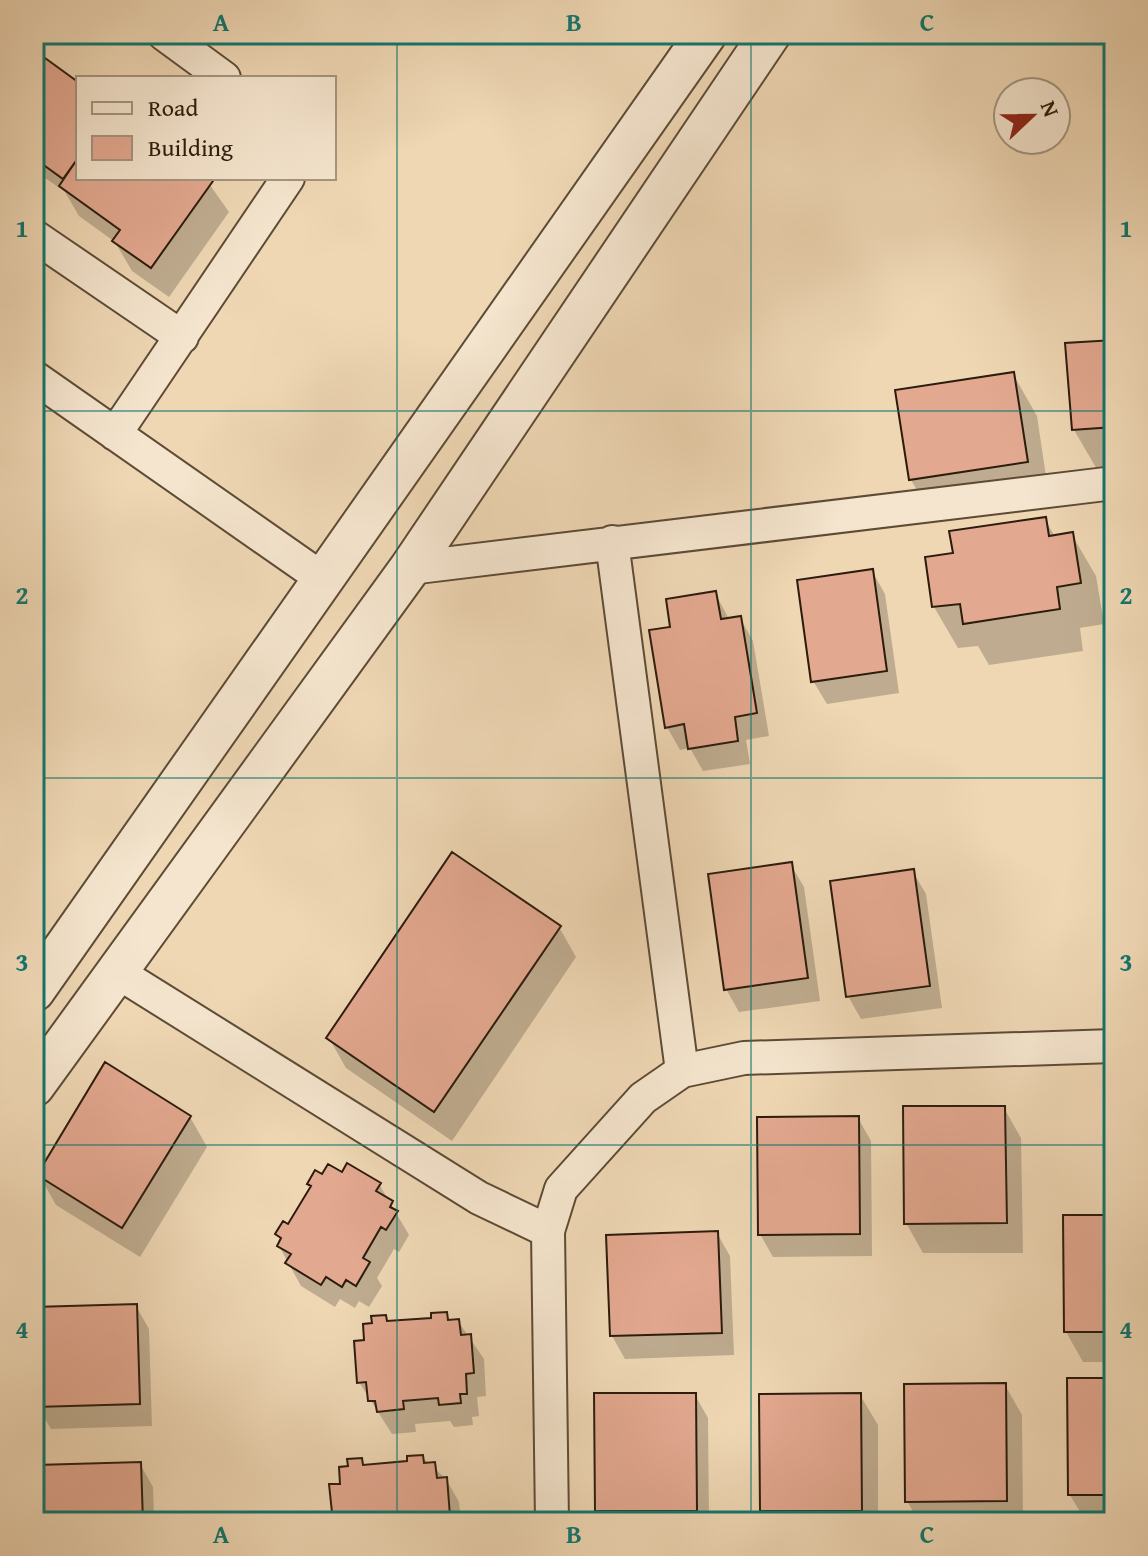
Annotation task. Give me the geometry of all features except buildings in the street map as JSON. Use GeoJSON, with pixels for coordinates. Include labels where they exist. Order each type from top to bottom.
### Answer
{"type":"FeatureCollection","features":[{"type":"Feature","properties":{"kind":"street"},"geometry":{"type":"LineString","coordinates":[[164,34],[221,76]]}},
{"type":"Feature","properties":{"kind":"street"},"geometry":{"type":"LineString","coordinates":[[34,991],[706,34]]}},
{"type":"Feature","properties":{"kind":"street"},"geometry":{"type":"LineString","coordinates":[[34,1086],[410,568],[770,34]]}},
{"type":"Feature","properties":{"kind":"street"},"geometry":{"type":"LineString","coordinates":[[115,434],[287,180]]}},
{"type":"Feature","properties":{"kind":"street"},"geometry":{"type":"LineString","coordinates":[[34,236],[182,337]]}},
{"type":"Feature","properties":{"kind":"street"},"geometry":{"type":"LineString","coordinates":[[34,377],[323,579]]}},
{"type":"Feature","properties":{"kind":"street"},"geometry":{"type":"LineString","coordinates":[[410,568],[1114,483]]}},
{"type":"Feature","properties":{"kind":"street"},"geometry":{"type":"LineString","coordinates":[[612,542],[682,1071]]}},
{"type":"Feature","properties":{"kind":"street"},"geometry":{"type":"LineString","coordinates":[[117,972],[479,1198],[548,1231]]}},
{"type":"Feature","properties":{"kind":"street"},"geometry":{"type":"LineString","coordinates":[[552,1522],[548,1231],[561,1189],[643,1098],[682,1071],[744,1058],[1114,1046]]}}]}
